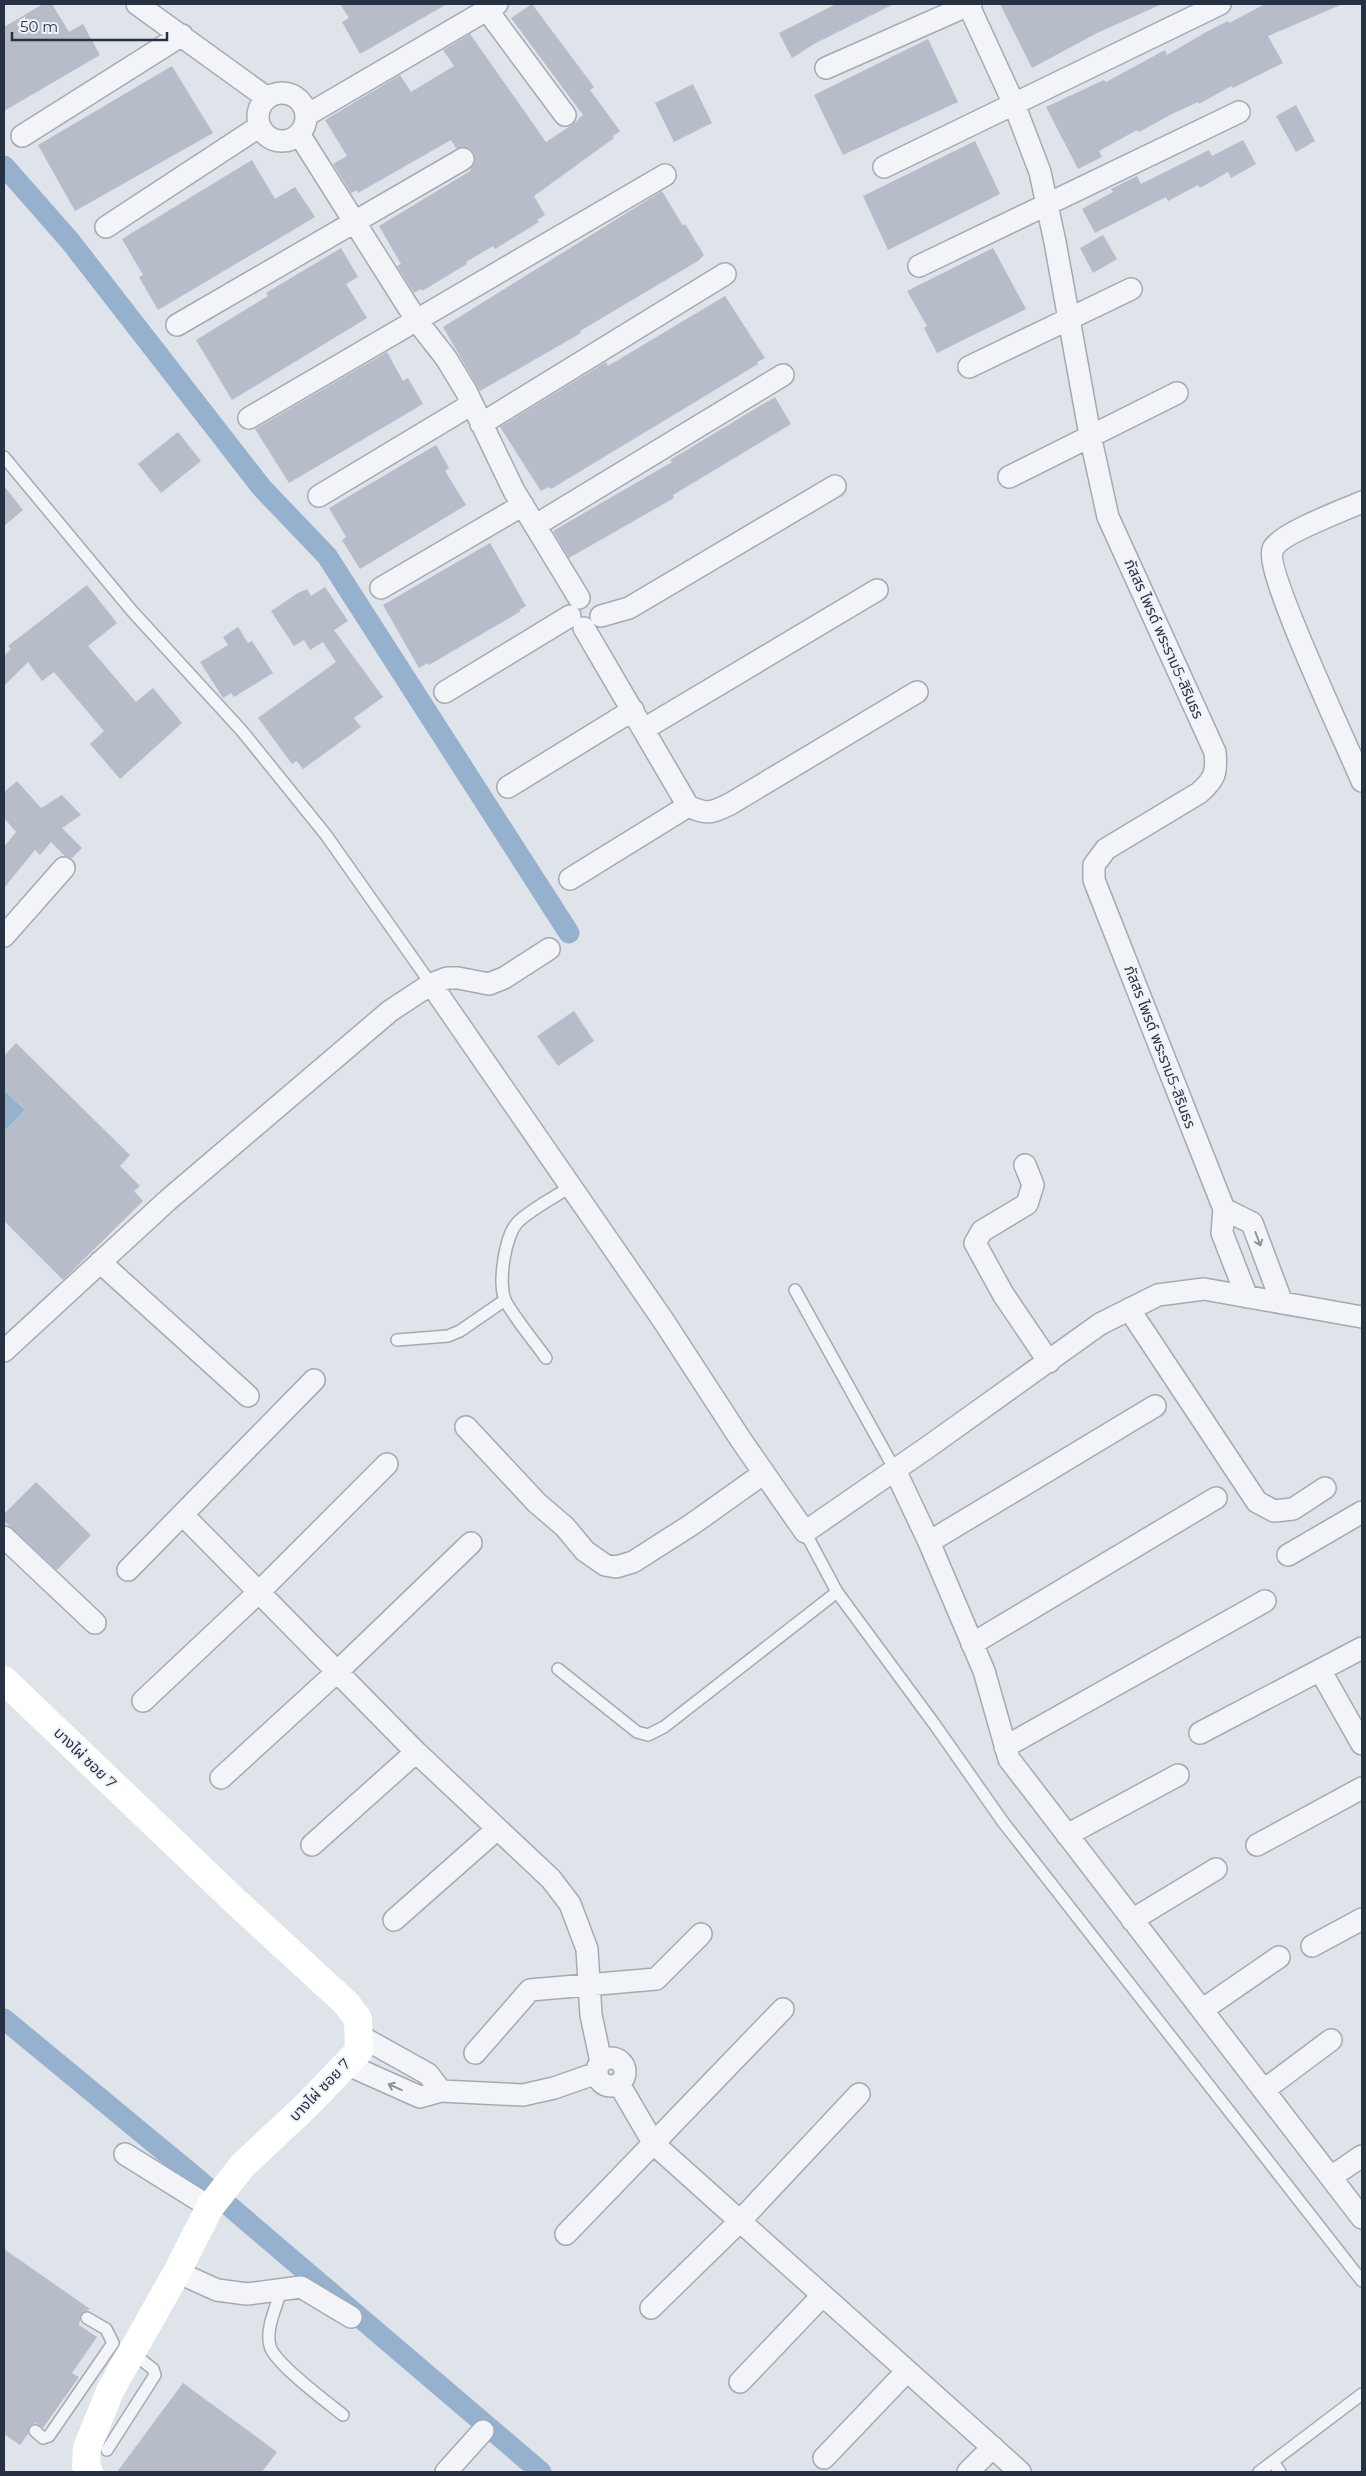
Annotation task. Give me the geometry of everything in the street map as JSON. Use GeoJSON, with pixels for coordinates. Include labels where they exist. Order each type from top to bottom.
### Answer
{"type":"FeatureCollection","features":[{"type":"Feature","properties":{"kind":"street"},"geometry":{"type":"LineString","coordinates":[[137,4],[268,98]]}},
{"type":"Feature","properties":{"kind":"street"},"geometry":{"type":"LineString","coordinates":[[826,68],[969,4]]}},
{"type":"Feature","properties":{"kind":"street","name":"ภัสสร ไพรด์ พระราม5-สิรินธร"},"geometry":{"type":"LineString","coordinates":[[969,4],[1014,104],[1040,172],[1048,205],[1090,435],[1108,517],[1215,752],[1216,769],[1210,783],[1199,792],[1106,849],[1094,865],[1094,880],[1224,1209]]}},
{"type":"Feature","properties":{"kind":"street"},"geometry":{"type":"LineString","coordinates":[[884,167],[1220,4]]}},
{"type":"Feature","properties":{"kind":"street"},"geometry":{"type":"LineString","coordinates":[[564,115],[492,7],[303,125],[288,140],[277,140],[267,135],[260,126],[258,115],[261,105],[268,98],[280,92],[292,94],[302,103],[303,125],[354,223],[417,321],[446,358],[633,710],[688,806],[702,813],[716,811],[917,692]]}},
{"type":"Feature","properties":{"kind":"street"},"geometry":{"type":"LineString","coordinates":[[22,136],[182,35]]}},
{"type":"Feature","properties":{"kind":"street"},"geometry":{"type":"LineString","coordinates":[[919,266],[1239,112]]}},
{"type":"Feature","properties":{"kind":"street"},"geometry":{"type":"LineString","coordinates":[[106,227],[260,126]]}},
{"type":"Feature","properties":{"kind":"street"},"geometry":{"type":"LineString","coordinates":[[177,325],[463,159]]}},
{"type":"Feature","properties":{"kind":"street"},"geometry":{"type":"LineString","coordinates":[[249,418],[665,176]]}},
{"type":"Feature","properties":{"kind":"street"},"geometry":{"type":"LineString","coordinates":[[481,424],[725,274]]}},
{"type":"Feature","properties":{"kind":"street"},"geometry":{"type":"LineString","coordinates":[[969,367],[1069,317],[1131,289]]}},
{"type":"Feature","properties":{"kind":"street"},"geometry":{"type":"LineString","coordinates":[[536,525],[783,375]]}},
{"type":"Feature","properties":{"kind":"street"},"geometry":{"type":"LineString","coordinates":[[1010,477],[1176,392]]}},
{"type":"Feature","properties":{"kind":"street"},"geometry":{"type":"LineString","coordinates":[[319,496],[472,404]]}},
{"type":"Feature","properties":{"kind":"street"},"geometry":{"type":"LineString","coordinates":[[445,692],[584,615],[629,608],[835,486]]}},
{"type":"Feature","properties":{"kind":"street"},"geometry":{"type":"LineString","coordinates":[[1362,502],[1292,532],[1277,543],[1272,550],[1272,562],[1284,599],[1362,781]]}},
{"type":"Feature","properties":{"kind":"street"},"geometry":{"type":"LineString","coordinates":[[381,588],[523,505]]}},
{"type":"Feature","properties":{"kind":"street"},"geometry":{"type":"LineString","coordinates":[[644,729],[877,590]]}},
{"type":"Feature","properties":{"kind":"street"},"geometry":{"type":"LineString","coordinates":[[508,787],[633,710]]}},
{"type":"Feature","properties":{"kind":"street"},"geometry":{"type":"LineString","coordinates":[[570,879],[688,806]]}},
{"type":"Feature","properties":{"kind":"street"},"geometry":{"type":"LineString","coordinates":[[4,936],[64,868]]}},
{"type":"Feature","properties":{"kind":"street"},"geometry":{"type":"LineString","coordinates":[[4,1351],[100,1262],[355,1039],[390,1011],[431,984],[447,978],[458,978],[489,984],[504,978],[548,949]]}},
{"type":"Feature","properties":{"kind":"street"},"geometry":{"type":"LineString","coordinates":[[431,984],[663,1320],[764,1474],[805,1532],[1049,1362],[1100,1324],[1158,1295],[1204,1289],[1362,1317]]}},
{"type":"Feature","properties":{"kind":"street"},"geometry":{"type":"LineString","coordinates":[[1025,1165],[1033,1185],[1027,1204],[982,1231],[975,1243],[1003,1294],[1049,1362]]}},
{"type":"Feature","properties":{"kind":"street"},"geometry":{"type":"LineString","coordinates":[[1247,1297],[1222,1233],[1224,1209],[1252,1223],[1282,1303]]}},
{"type":"Feature","properties":{"kind":"street"},"geometry":{"type":"LineString","coordinates":[[100,1262],[248,1396]]}},
{"type":"Feature","properties":{"kind":"street"},"geometry":{"type":"LineString","coordinates":[[1129,1309],[1257,1502],[1274,1511],[1293,1509],[1325,1488]]}},
{"type":"Feature","properties":{"kind":"street"},"geometry":{"type":"LineString","coordinates":[[128,1570],[314,1380]]}},
{"type":"Feature","properties":{"kind":"street"},"geometry":{"type":"LineString","coordinates":[[930,1542],[1155,1406]]}},
{"type":"Feature","properties":{"kind":"street"},"geometry":{"type":"LineString","coordinates":[[466,1427],[536,1503],[565,1527],[585,1551],[605,1565],[616,1567],[633,1562],[691,1525],[764,1474]]}},
{"type":"Feature","properties":{"kind":"street"},"geometry":{"type":"LineString","coordinates":[[143,1702],[259,1592],[387,1464]]}},
{"type":"Feature","properties":{"kind":"street"},"geometry":{"type":"LineString","coordinates":[[895,1470],[930,1542],[984,1671],[1008,1759],[1362,2218]]}},
{"type":"Feature","properties":{"kind":"street"},"geometry":{"type":"LineString","coordinates":[[972,1644],[1216,1498]]}},
{"type":"Feature","properties":{"kind":"street"},"geometry":{"type":"LineString","coordinates":[[1288,1556],[1362,1512]]}},
{"type":"Feature","properties":{"kind":"street"},"geometry":{"type":"LineString","coordinates":[[183,1515],[416,1752],[496,1830],[551,1879],[570,1904],[587,1949],[591,2015],[599,2068]]}},
{"type":"Feature","properties":{"kind":"street"},"geometry":{"type":"LineString","coordinates":[[4,1537],[95,1623]]}},
{"type":"Feature","properties":{"kind":"street"},"geometry":{"type":"LineString","coordinates":[[221,1778],[338,1671],[471,1543]]}},
{"type":"Feature","properties":{"kind":"street"},"geometry":{"type":"LineString","coordinates":[[1005,1747],[1266,1601]]}},
{"type":"Feature","properties":{"kind":"street"},"geometry":{"type":"LineString","coordinates":[[1200,1734],[1362,1648]]}},
{"type":"Feature","properties":{"kind":"street"},"geometry":{"type":"LineString","coordinates":[[1320,1670],[1362,1744]]}},
{"type":"Feature","properties":{"kind":"street","name":"บางไผ่ ซอย 7"},"geometry":{"type":"LineString","coordinates":[[4,1680],[235,1901],[346,2003],[358,2019],[360,2036],[358,2051],[307,2105],[243,2165],[216,2199],[177,2272],[123,2348],[110,2391],[87,2448],[86,2466],[89,2472]]}},
{"type":"Feature","properties":{"kind":"street"},"geometry":{"type":"LineString","coordinates":[[312,1845],[416,1752]]}},
{"type":"Feature","properties":{"kind":"street"},"geometry":{"type":"LineString","coordinates":[[1067,1835],[1178,1775]]}},
{"type":"Feature","properties":{"kind":"street"},"geometry":{"type":"LineString","coordinates":[[1258,1845],[1362,1788]]}},
{"type":"Feature","properties":{"kind":"street"},"geometry":{"type":"LineString","coordinates":[[394,1920],[496,1830]]}},
{"type":"Feature","properties":{"kind":"street"},"geometry":{"type":"LineString","coordinates":[[1132,1920],[1216,1869]]}},
{"type":"Feature","properties":{"kind":"street"},"geometry":{"type":"LineString","coordinates":[[1312,1946],[1362,1919]]}},
{"type":"Feature","properties":{"kind":"street"},"geometry":{"type":"LineString","coordinates":[[475,2054],[530,1990],[656,1979],[701,1934]]}},
{"type":"Feature","properties":{"kind":"street"},"geometry":{"type":"LineString","coordinates":[[1202,2010],[1279,1957]]}},
{"type":"Feature","properties":{"kind":"street"},"geometry":{"type":"LineString","coordinates":[[566,2234],[783,2009]]}},
{"type":"Feature","properties":{"kind":"street"},"geometry":{"type":"LineString","coordinates":[[360,2036],[428,2074],[441,2091]]}},
{"type":"Feature","properties":{"kind":"street"},"geometry":{"type":"LineString","coordinates":[[1264,2090],[1331,2040]]}},
{"type":"Feature","properties":{"kind":"street"},"geometry":{"type":"LineString","coordinates":[[346,2064],[420,2098],[441,2091],[522,2095],[554,2088],[599,2068],[613,2058],[623,2064],[625,2074],[619,2084],[654,2144],[1020,2472]]}},
{"type":"Feature","properties":{"kind":"street"},"geometry":{"type":"LineString","coordinates":[[651,2308],[739,2222],[859,2094]]}},
{"type":"Feature","properties":{"kind":"street"},"geometry":{"type":"LineString","coordinates":[[125,2154],[216,2199]]}},
{"type":"Feature","properties":{"kind":"street"},"geometry":{"type":"LineString","coordinates":[[1331,2177],[1362,2156]]}},
{"type":"Feature","properties":{"kind":"street"},"geometry":{"type":"LineString","coordinates":[[177,2272],[216,2290],[247,2294],[301,2287],[351,2317]]}},
{"type":"Feature","properties":{"kind":"street"},"geometry":{"type":"LineString","coordinates":[[740,2382],[822,2296]]}},
{"type":"Feature","properties":{"kind":"street"},"geometry":{"type":"LineString","coordinates":[[824,2458],[907,2371]]}},
{"type":"Feature","properties":{"kind":"street"},"geometry":{"type":"LineString","coordinates":[[446,2472],[483,2430]]}},
{"type":"Feature","properties":{"kind":"street"},"geometry":{"type":"LineString","coordinates":[[968,2472],[993,2447]]}},
{"type":"Feature","properties":{"kind":"lane"},"geometry":{"type":"LineString","coordinates":[[4,457],[132,611],[242,731],[326,835],[431,984]]}},
{"type":"Feature","properties":{"kind":"lane"},"geometry":{"type":"LineString","coordinates":[[546,1358],[505,1300],[503,1278],[506,1244],[510,1231],[518,1221],[570,1187]]}},
{"type":"Feature","properties":{"kind":"lane"},"geometry":{"type":"LineString","coordinates":[[795,1290],[895,1470]]}},
{"type":"Feature","properties":{"kind":"lane"},"geometry":{"type":"LineString","coordinates":[[397,1340],[448,1336],[460,1331],[505,1300]]}},
{"type":"Feature","properties":{"kind":"lane"},"geometry":{"type":"LineString","coordinates":[[805,1532],[837,1592],[935,1725],[1003,1822],[1362,2281]]}},
{"type":"Feature","properties":{"kind":"lane"},"geometry":{"type":"LineString","coordinates":[[558,1669],[637,1732],[648,1735],[664,1727],[837,1592]]}},
{"type":"Feature","properties":{"kind":"lane"},"geometry":{"type":"LineString","coordinates":[[282,2288],[269,2333],[270,2346],[279,2361],[343,2415]]}},
{"type":"Feature","properties":{"kind":"lane"},"geometry":{"type":"LineString","coordinates":[[87,2318],[106,2329],[123,2348],[153,2369],[155,2375],[107,2450]]}},
{"type":"Feature","properties":{"kind":"lane"},"geometry":{"type":"LineString","coordinates":[[35,2431],[43,2438],[49,2436],[123,2348]]}},
{"type":"Feature","properties":{"kind":"lane"},"geometry":{"type":"LineString","coordinates":[[1259,2472],[1362,2394]]}},
{"type":"Feature","properties":{"kind":"lane"},"geometry":{"type":"LineString","coordinates":[[1273,2462],[1280,2472]]}},
{"type":"Feature","properties":{"kind":"water"},"geometry":{"type":"Polygon","coordinates":[[[4,1090],[25,1110],[4,1132],[4,1090]]]}},
{"type":"Feature","properties":{"kind":"building"},"geometry":{"type":"Polygon","coordinates":[[[43,4],[52,4],[69,32],[83,24],[100,55],[4,111],[4,27],[43,4]]]}},
{"type":"Feature","properties":{"kind":"building"},"geometry":{"type":"Polygon","coordinates":[[[340,4],[447,4],[360,54],[342,22],[349,18],[340,4]]]}},
{"type":"Feature","properties":{"kind":"building"},"geometry":{"type":"Polygon","coordinates":[[[532,4],[594,87],[590,90],[620,131],[613,136],[614,138],[534,196],[545,215],[537,220],[539,222],[495,249],[493,246],[422,291],[421,289],[414,293],[397,266],[401,264],[379,226],[470,171],[475,159],[474,153],[469,148],[456,148],[451,140],[358,193],[357,190],[351,193],[333,164],[347,156],[325,120],[400,75],[411,92],[454,66],[443,50],[470,34],[546,142],[572,125],[583,115],[511,18],[532,4]]]}},
{"type":"Feature","properties":{"kind":"building"},"geometry":{"type":"Polygon","coordinates":[[[836,4],[894,4],[814,44],[792,58],[779,33],[836,4]]]}},
{"type":"Feature","properties":{"kind":"building"},"geometry":{"type":"Polygon","coordinates":[[[1000,4],[1162,4],[1097,33],[1032,68],[1000,4]]]}},
{"type":"Feature","properties":{"kind":"building"},"geometry":{"type":"Polygon","coordinates":[[[1265,4],[1343,4],[1268,36],[1283,63],[1233,88],[1231,86],[1199,104],[1198,102],[1170,115],[1139,132],[1137,130],[1099,151],[1102,157],[1078,169],[1046,107],[1104,80],[1106,82],[1165,50],[1167,55],[1206,32],[1228,21],[1229,23],[1265,4]]]}},
{"type":"Feature","properties":{"kind":"building"},"geometry":{"type":"Polygon","coordinates":[[[928,39],[958,102],[843,155],[814,95],[928,39]]]}},
{"type":"Feature","properties":{"kind":"building"},"geometry":{"type":"Polygon","coordinates":[[[172,66],[213,133],[75,211],[38,145],[172,66]]]}},
{"type":"Feature","properties":{"kind":"building"},"geometry":{"type":"Polygon","coordinates":[[[693,84],[712,123],[674,142],[655,103],[693,84]]]}},
{"type":"Feature","properties":{"kind":"building"},"geometry":{"type":"Polygon","coordinates":[[[1296,105],[1315,141],[1296,152],[1276,116],[1296,105]]]}},
{"type":"Feature","properties":{"kind":"building"},"geometry":{"type":"Polygon","coordinates":[[[1243,140],[1256,164],[1231,178],[1228,172],[1200,188],[1198,185],[1168,201],[1166,197],[1095,233],[1082,209],[1113,192],[1111,189],[1137,176],[1141,184],[1209,150],[1212,156],[1243,140]]]}},
{"type":"Feature","properties":{"kind":"building"},"geometry":{"type":"Polygon","coordinates":[[[975,141],[1000,194],[888,250],[863,196],[975,141]]]}},
{"type":"Feature","properties":{"kind":"building"},"geometry":{"type":"Polygon","coordinates":[[[252,160],[275,199],[295,187],[315,217],[158,310],[139,277],[143,275],[122,239],[252,160]]]}},
{"type":"Feature","properties":{"kind":"building"},"geometry":{"type":"Polygon","coordinates":[[[662,191],[683,226],[685,224],[704,255],[698,261],[580,331],[581,333],[480,391],[443,327],[662,191]]]}},
{"type":"Feature","properties":{"kind":"building"},"geometry":{"type":"Polygon","coordinates":[[[1103,235],[1117,259],[1093,273],[1080,248],[1103,235]]]}},
{"type":"Feature","properties":{"kind":"building"},"geometry":{"type":"Polygon","coordinates":[[[341,248],[358,277],[346,284],[367,318],[232,400],[196,340],[268,296],[266,293],[341,248]]]}},
{"type":"Feature","properties":{"kind":"building"},"geometry":{"type":"Polygon","coordinates":[[[993,248],[1026,309],[937,353],[924,328],[927,326],[907,291],[993,248]]]}},
{"type":"Feature","properties":{"kind":"building"},"geometry":{"type":"Polygon","coordinates":[[[725,296],[765,358],[551,489],[549,487],[541,491],[500,427],[606,362],[608,366],[725,296]]]}},
{"type":"Feature","properties":{"kind":"building"},"geometry":{"type":"Polygon","coordinates":[[[387,352],[403,381],[408,378],[423,404],[289,483],[255,429],[387,352]]]}},
{"type":"Feature","properties":{"kind":"building"},"geometry":{"type":"Polygon","coordinates":[[[775,397],[791,424],[673,495],[674,498],[569,558],[553,531],[672,462],[670,460],[775,397]]]}},
{"type":"Feature","properties":{"kind":"building"},"geometry":{"type":"Polygon","coordinates":[[[178,432],[201,461],[161,493],[138,464],[178,432]]]}},
{"type":"Feature","properties":{"kind":"building"},"geometry":{"type":"Polygon","coordinates":[[[436,445],[449,468],[445,471],[466,505],[360,569],[342,540],[346,537],[329,508],[436,445]]]}},
{"type":"Feature","properties":{"kind":"building"},"geometry":{"type":"Polygon","coordinates":[[[4,486],[23,510],[4,526],[4,486]]]}},
{"type":"Feature","properties":{"kind":"building"},"geometry":{"type":"Polygon","coordinates":[[[490,543],[526,606],[519,610],[521,611],[429,665],[428,663],[419,668],[383,605],[490,543]]]}},
{"type":"Feature","properties":{"kind":"building"},"geometry":{"type":"Polygon","coordinates":[[[87,585],[117,623],[88,646],[136,702],[153,688],[182,723],[120,779],[90,744],[104,731],[54,672],[42,681],[28,662],[4,686],[4,656],[11,649],[8,646],[87,585]]]}},
{"type":"Feature","properties":{"kind":"building"},"geometry":{"type":"Polygon","coordinates":[[[325,587],[348,621],[334,630],[383,697],[354,718],[361,727],[303,769],[297,761],[292,764],[258,718],[336,662],[323,642],[310,650],[304,640],[294,646],[271,611],[307,589],[311,596],[325,587]]]}},
{"type":"Feature","properties":{"kind":"building"},"geometry":{"type":"Polygon","coordinates":[[[238,627],[248,643],[252,641],[273,673],[234,697],[231,693],[223,698],[200,662],[228,645],[223,637],[238,627]]]}},
{"type":"Feature","properties":{"kind":"building"},"geometry":{"type":"Polygon","coordinates":[[[17,781],[41,808],[62,795],[81,815],[62,828],[82,848],[72,858],[65,856],[51,842],[40,855],[35,850],[4,888],[4,847],[16,832],[4,818],[4,792],[17,781]]]}},
{"type":"Feature","properties":{"kind":"building"},"geometry":{"type":"Polygon","coordinates":[[[574,1011],[594,1041],[558,1066],[537,1036],[574,1011]]]}},
{"type":"Feature","properties":{"kind":"building"},"geometry":{"type":"Polygon","coordinates":[[[16,1043],[130,1155],[120,1166],[140,1186],[134,1191],[143,1201],[63,1280],[4,1221],[4,1132],[25,1110],[4,1090],[4,1056],[16,1043]]]}},
{"type":"Feature","properties":{"kind":"building"},"geometry":{"type":"Polygon","coordinates":[[[36,1482],[91,1535],[57,1570],[4,1521],[4,1514],[36,1482]]]}},
{"type":"Feature","properties":{"kind":"building"},"geometry":{"type":"Polygon","coordinates":[[[4,2249],[90,2309],[81,2314],[79,2325],[97,2337],[72,2373],[79,2377],[43,2428],[35,2423],[30,2426],[28,2434],[20,2445],[4,2434],[4,2249]]]}},
{"type":"Feature","properties":{"kind":"building"},"geometry":{"type":"Polygon","coordinates":[[[183,2383],[277,2452],[262,2472],[117,2472],[183,2383]]]}},
{"type":"Feature","properties":{"kind":"waterway"},"geometry":{"type":"LineString","coordinates":[[4,166],[70,241],[262,488],[327,556],[569,933]]}},
{"type":"Feature","properties":{"kind":"waterway"},"geometry":{"type":"LineString","coordinates":[[4,2019],[194,2176],[541,2472]]}}]}
